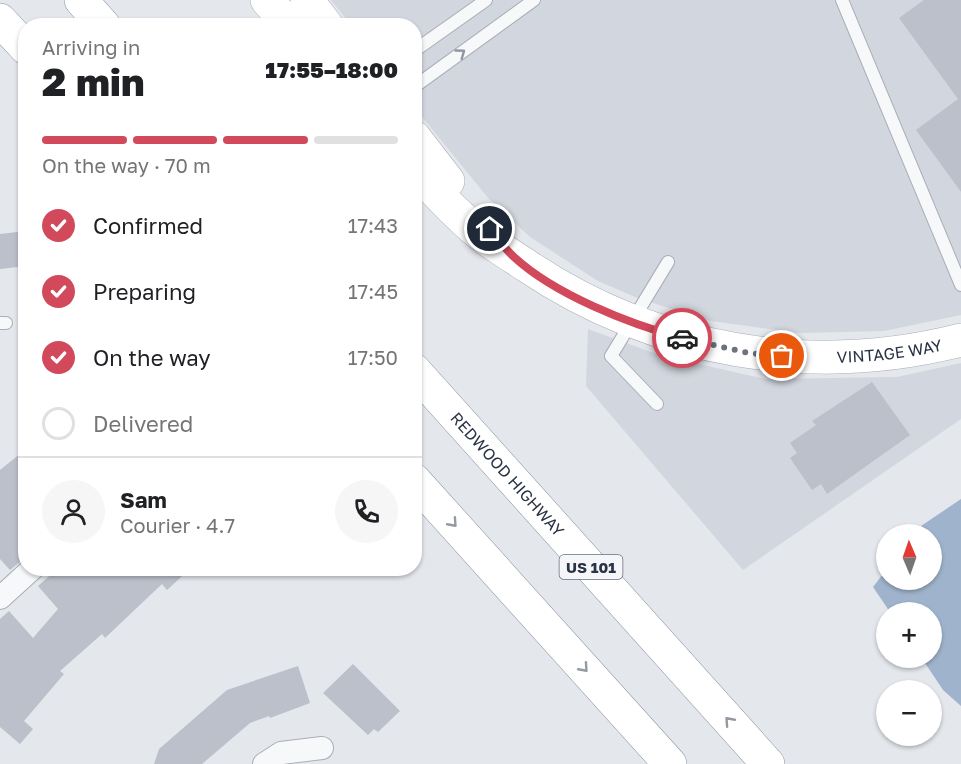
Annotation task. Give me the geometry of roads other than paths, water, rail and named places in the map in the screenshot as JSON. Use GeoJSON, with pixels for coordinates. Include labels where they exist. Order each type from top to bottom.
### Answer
{"type":"FeatureCollection","features":[{"type":"Feature","properties":{"kind":"main road"},"geometry":{"type":"LineString","coordinates":[[81,0],[97,18]]}},
{"type":"Feature","properties":{"kind":"main road"},"geometry":{"type":"LineString","coordinates":[[267,0],[283,18]]}},
{"type":"Feature","properties":{"kind":"main road"},"geometry":{"type":"LineString","coordinates":[[307,0],[321,18]]}},
{"type":"Feature","properties":{"kind":"main road"},"geometry":{"type":"LineString","coordinates":[[0,20],[18,39]]}},
{"type":"Feature","properties":{"kind":"main road","name":"VINTAGE WAY"},"geometry":{"type":"LineString","coordinates":[[422,147],[514,257]]}},
{"type":"Feature","properties":{"kind":"main road","name":"VINTAGE WAY"},"geometry":{"type":"LineString","coordinates":[[422,177],[461,218],[514,257],[587,303],[632,322],[706,345],[798,358],[887,355],[961,340]]}},
{"type":"Feature","properties":{"kind":"main road","name":"REDWOOD HIGHWAY"},"geometry":{"type":"LineString","coordinates":[[422,379],[768,764]]}},
{"type":"Feature","properties":{"kind":"main road"},"geometry":{"type":"LineString","coordinates":[[422,489],[670,764]]}},
{"type":"Feature","properties":{"kind":"street"},"geometry":{"type":"LineString","coordinates":[[0,598],[24,576]]}},
{"type":"Feature","properties":{"kind":"street"},"geometry":{"type":"LineString","coordinates":[[264,764],[281,753],[322,748]]}},
{"type":"Feature","properties":{"kind":"lane"},"geometry":{"type":"LineString","coordinates":[[422,45],[486,0]]}},
{"type":"Feature","properties":{"kind":"lane"},"geometry":{"type":"LineString","coordinates":[[422,81],[534,0]]}},
{"type":"Feature","properties":{"kind":"lane"},"geometry":{"type":"LineString","coordinates":[[842,0],[956,258],[961,285]]}},
{"type":"Feature","properties":{"kind":"lane"},"geometry":{"type":"LineString","coordinates":[[657,404],[611,356],[668,262]]}},
{"type":"Feature","properties":{"kind":"water"},"geometry":{"type":"Polygon","coordinates":[[[961,499],[961,706],[943,690],[942,680],[936,680],[928,668],[942,668],[942,602],[883,602],[873,587],[876,583],[876,590],[942,590],[942,524],[924,524],[961,499]]]}}]}
